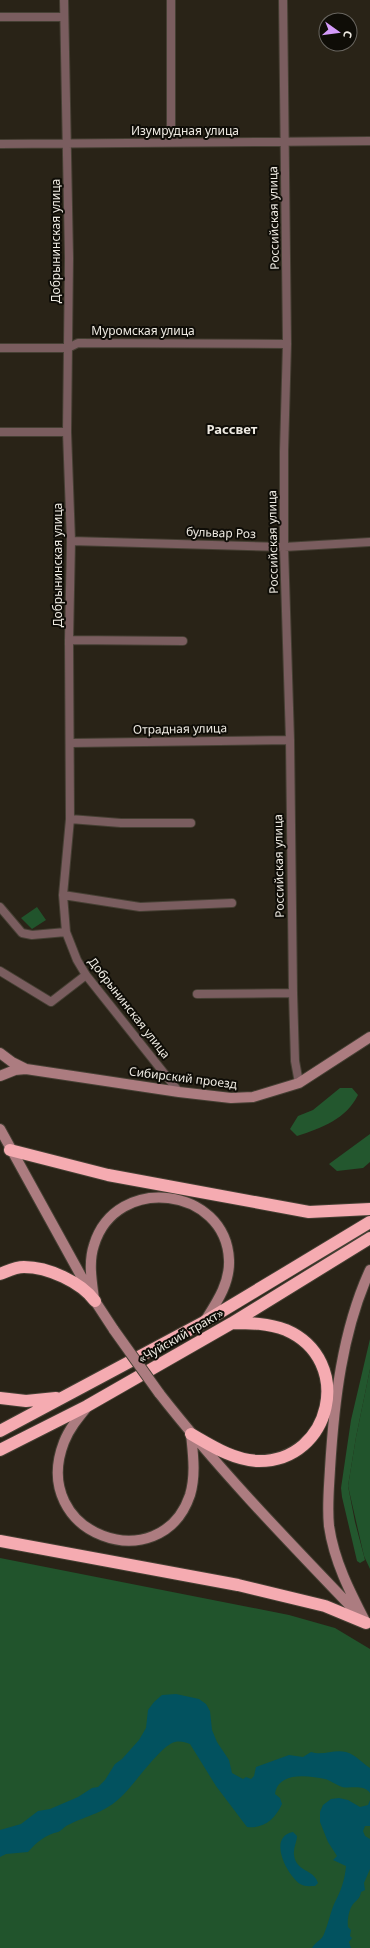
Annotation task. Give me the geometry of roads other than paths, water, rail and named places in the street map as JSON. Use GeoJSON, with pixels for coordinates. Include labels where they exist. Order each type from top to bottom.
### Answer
{"type":"FeatureCollection","features":[{"type":"Feature","properties":{"kind":"highway"},"geometry":{"type":"LineString","coordinates":[[10,1150],[108,1174],[310,1212],[370,1209]]}},
{"type":"Feature","properties":{"kind":"highway","name":"«Чуйский тракт»"},"geometry":{"type":"LineString","coordinates":[[0,1431],[204,1322],[370,1222]]}},
{"type":"Feature","properties":{"kind":"highway","name":"«Чуйский тракт»"},"geometry":{"type":"LineString","coordinates":[[0,1450],[87,1406],[232,1323],[370,1238]]}},
{"type":"Feature","properties":{"kind":"highway"},"geometry":{"type":"LineString","coordinates":[[0,1274],[24,1267],[43,1270],[69,1280],[95,1300]]}},
{"type":"Feature","properties":{"kind":"highway"},"geometry":{"type":"LineString","coordinates":[[191,1434],[230,1455],[257,1461],[280,1459],[299,1451],[314,1433],[321,1420],[328,1395],[328,1383],[325,1372],[315,1353],[297,1336],[286,1331],[260,1324],[232,1323]]}},
{"type":"Feature","properties":{"kind":"highway"},"geometry":{"type":"LineString","coordinates":[[0,1398],[26,1401],[61,1398]]}},
{"type":"Feature","properties":{"kind":"highway"},"geometry":{"type":"LineString","coordinates":[[0,1541],[238,1585],[324,1606],[368,1625]]}},
{"type":"Feature","properties":{"kind":"street","name":"Добрынинская улица"},"geometry":{"type":"LineString","coordinates":[[64,0],[68,144],[69,258],[67,432],[71,541],[69,640],[71,743],[70,819],[63,895],[66,932],[77,960],[86,975],[179,1092]]}},
{"type":"Feature","properties":{"kind":"street"},"geometry":{"type":"LineString","coordinates":[[171,0],[171,142]]}},
{"type":"Feature","properties":{"kind":"street","name":"Российская улица"},"geometry":{"type":"LineString","coordinates":[[283,0],[287,344],[284,451],[284,547],[290,740],[293,993],[295,1061],[299,1083]]}},
{"type":"Feature","properties":{"kind":"street"},"geometry":{"type":"LineString","coordinates":[[0,17],[64,17]]}},
{"type":"Feature","properties":{"kind":"street","name":"Изумрудная улица"},"geometry":{"type":"LineString","coordinates":[[0,144],[370,141]]}},
{"type":"Feature","properties":{"kind":"street","name":"Муромская улица"},"geometry":{"type":"LineString","coordinates":[[0,348],[68,348],[78,343],[287,344]]}},
{"type":"Feature","properties":{"kind":"street"},"geometry":{"type":"LineString","coordinates":[[0,432],[67,432]]}},
{"type":"Feature","properties":{"kind":"street","name":"бульвар Роз"},"geometry":{"type":"LineString","coordinates":[[71,541],[284,547],[370,542]]}},
{"type":"Feature","properties":{"kind":"street"},"geometry":{"type":"LineString","coordinates":[[69,640],[183,641]]}},
{"type":"Feature","properties":{"kind":"street","name":"Отрадная улица"},"geometry":{"type":"LineString","coordinates":[[71,743],[290,740]]}},
{"type":"Feature","properties":{"kind":"street"},"geometry":{"type":"LineString","coordinates":[[70,819],[121,823],[191,823]]}},
{"type":"Feature","properties":{"kind":"street"},"geometry":{"type":"LineString","coordinates":[[63,895],[140,907],[232,903]]}},
{"type":"Feature","properties":{"kind":"street"},"geometry":{"type":"LineString","coordinates":[[0,907],[22,933],[32,935],[66,932]]}},
{"type":"Feature","properties":{"kind":"street"},"geometry":{"type":"LineString","coordinates":[[0,971],[52,1002],[86,975]]}},
{"type":"Feature","properties":{"kind":"street"},"geometry":{"type":"LineString","coordinates":[[198,994],[293,993]]}},
{"type":"Feature","properties":{"kind":"street","name":"Сибирский проезд"},"geometry":{"type":"LineString","coordinates":[[0,1076],[15,1070],[26,1070],[179,1092],[231,1098],[253,1097],[299,1083],[370,1037]]}},
{"type":"Feature","properties":{"kind":"street","name":"Сибирский проезд"},"geometry":{"type":"LineString","coordinates":[[0,1053],[26,1070]]}},
{"type":"Feature","properties":{"kind":"street"},"geometry":{"type":"LineString","coordinates":[[0,1129],[10,1150],[95,1300],[114,1330],[159,1393],[191,1434],[288,1541],[368,1625]]}},
{"type":"Feature","properties":{"kind":"street"},"geometry":{"type":"LineString","coordinates":[[95,1300],[90,1268],[93,1246],[102,1227],[113,1214],[129,1204],[151,1197],[171,1198],[185,1202],[208,1216],[221,1233],[228,1251],[229,1260],[225,1285],[220,1299],[204,1322]]}},
{"type":"Feature","properties":{"kind":"street"},"geometry":{"type":"LineString","coordinates":[[368,1625],[349,1590],[336,1556],[329,1527],[328,1504],[332,1440],[346,1342],[360,1291],[370,1270]]}},
{"type":"Feature","properties":{"kind":"street"},"geometry":{"type":"LineString","coordinates":[[87,1406],[71,1428],[64,1442],[59,1458],[58,1484],[64,1501],[84,1526],[103,1537],[116,1540],[134,1541],[150,1536],[166,1528],[181,1513],[190,1495],[193,1480],[191,1434]]}},
{"type":"Feature","properties":{"kind":"water"},"geometry":{"type":"Polygon","coordinates":[[[176,1694],[199,1699],[206,1704],[210,1711],[212,1730],[217,1742],[229,1760],[232,1773],[243,1779],[246,1777],[251,1779],[254,1776],[256,1767],[289,1755],[303,1757],[311,1752],[320,1753],[342,1751],[353,1755],[370,1768],[370,1793],[361,1788],[342,1787],[325,1779],[303,1776],[288,1778],[277,1787],[275,1794],[280,1798],[282,1804],[276,1814],[264,1825],[247,1827],[216,1786],[190,1744],[175,1742],[162,1750],[116,1802],[45,1837],[28,1852],[6,1854],[0,1857],[0,1830],[21,1824],[38,1811],[50,1809],[78,1797],[92,1788],[98,1787],[105,1780],[115,1764],[122,1759],[139,1740],[146,1728],[148,1710],[154,1702],[162,1695],[176,1694]]]}},
{"type":"Feature","properties":{"kind":"water"},"geometry":{"type":"Polygon","coordinates":[[[339,1798],[348,1800],[360,1807],[368,1805],[370,1800],[370,1826],[365,1826],[363,1831],[365,1836],[370,1839],[370,1869],[364,1883],[365,1890],[361,1892],[359,1898],[352,1905],[349,1914],[348,1927],[351,1930],[350,1936],[352,1938],[349,1942],[351,1948],[312,1948],[324,1934],[345,1876],[346,1866],[333,1860],[337,1856],[328,1842],[320,1822],[320,1812],[323,1805],[331,1799],[339,1798]]]}},
{"type":"Feature","properties":{"kind":"water"},"geometry":{"type":"Polygon","coordinates":[[[293,1832],[297,1836],[294,1852],[295,1861],[301,1868],[316,1878],[318,1883],[315,1886],[300,1884],[285,1865],[280,1848],[281,1841],[285,1835],[293,1832]]]}},
{"type":"Feature","properties":{"kind":"district","name":"Рассвет"},"geometry":{"type":"Point","coordinates":[232,429]}}]}
